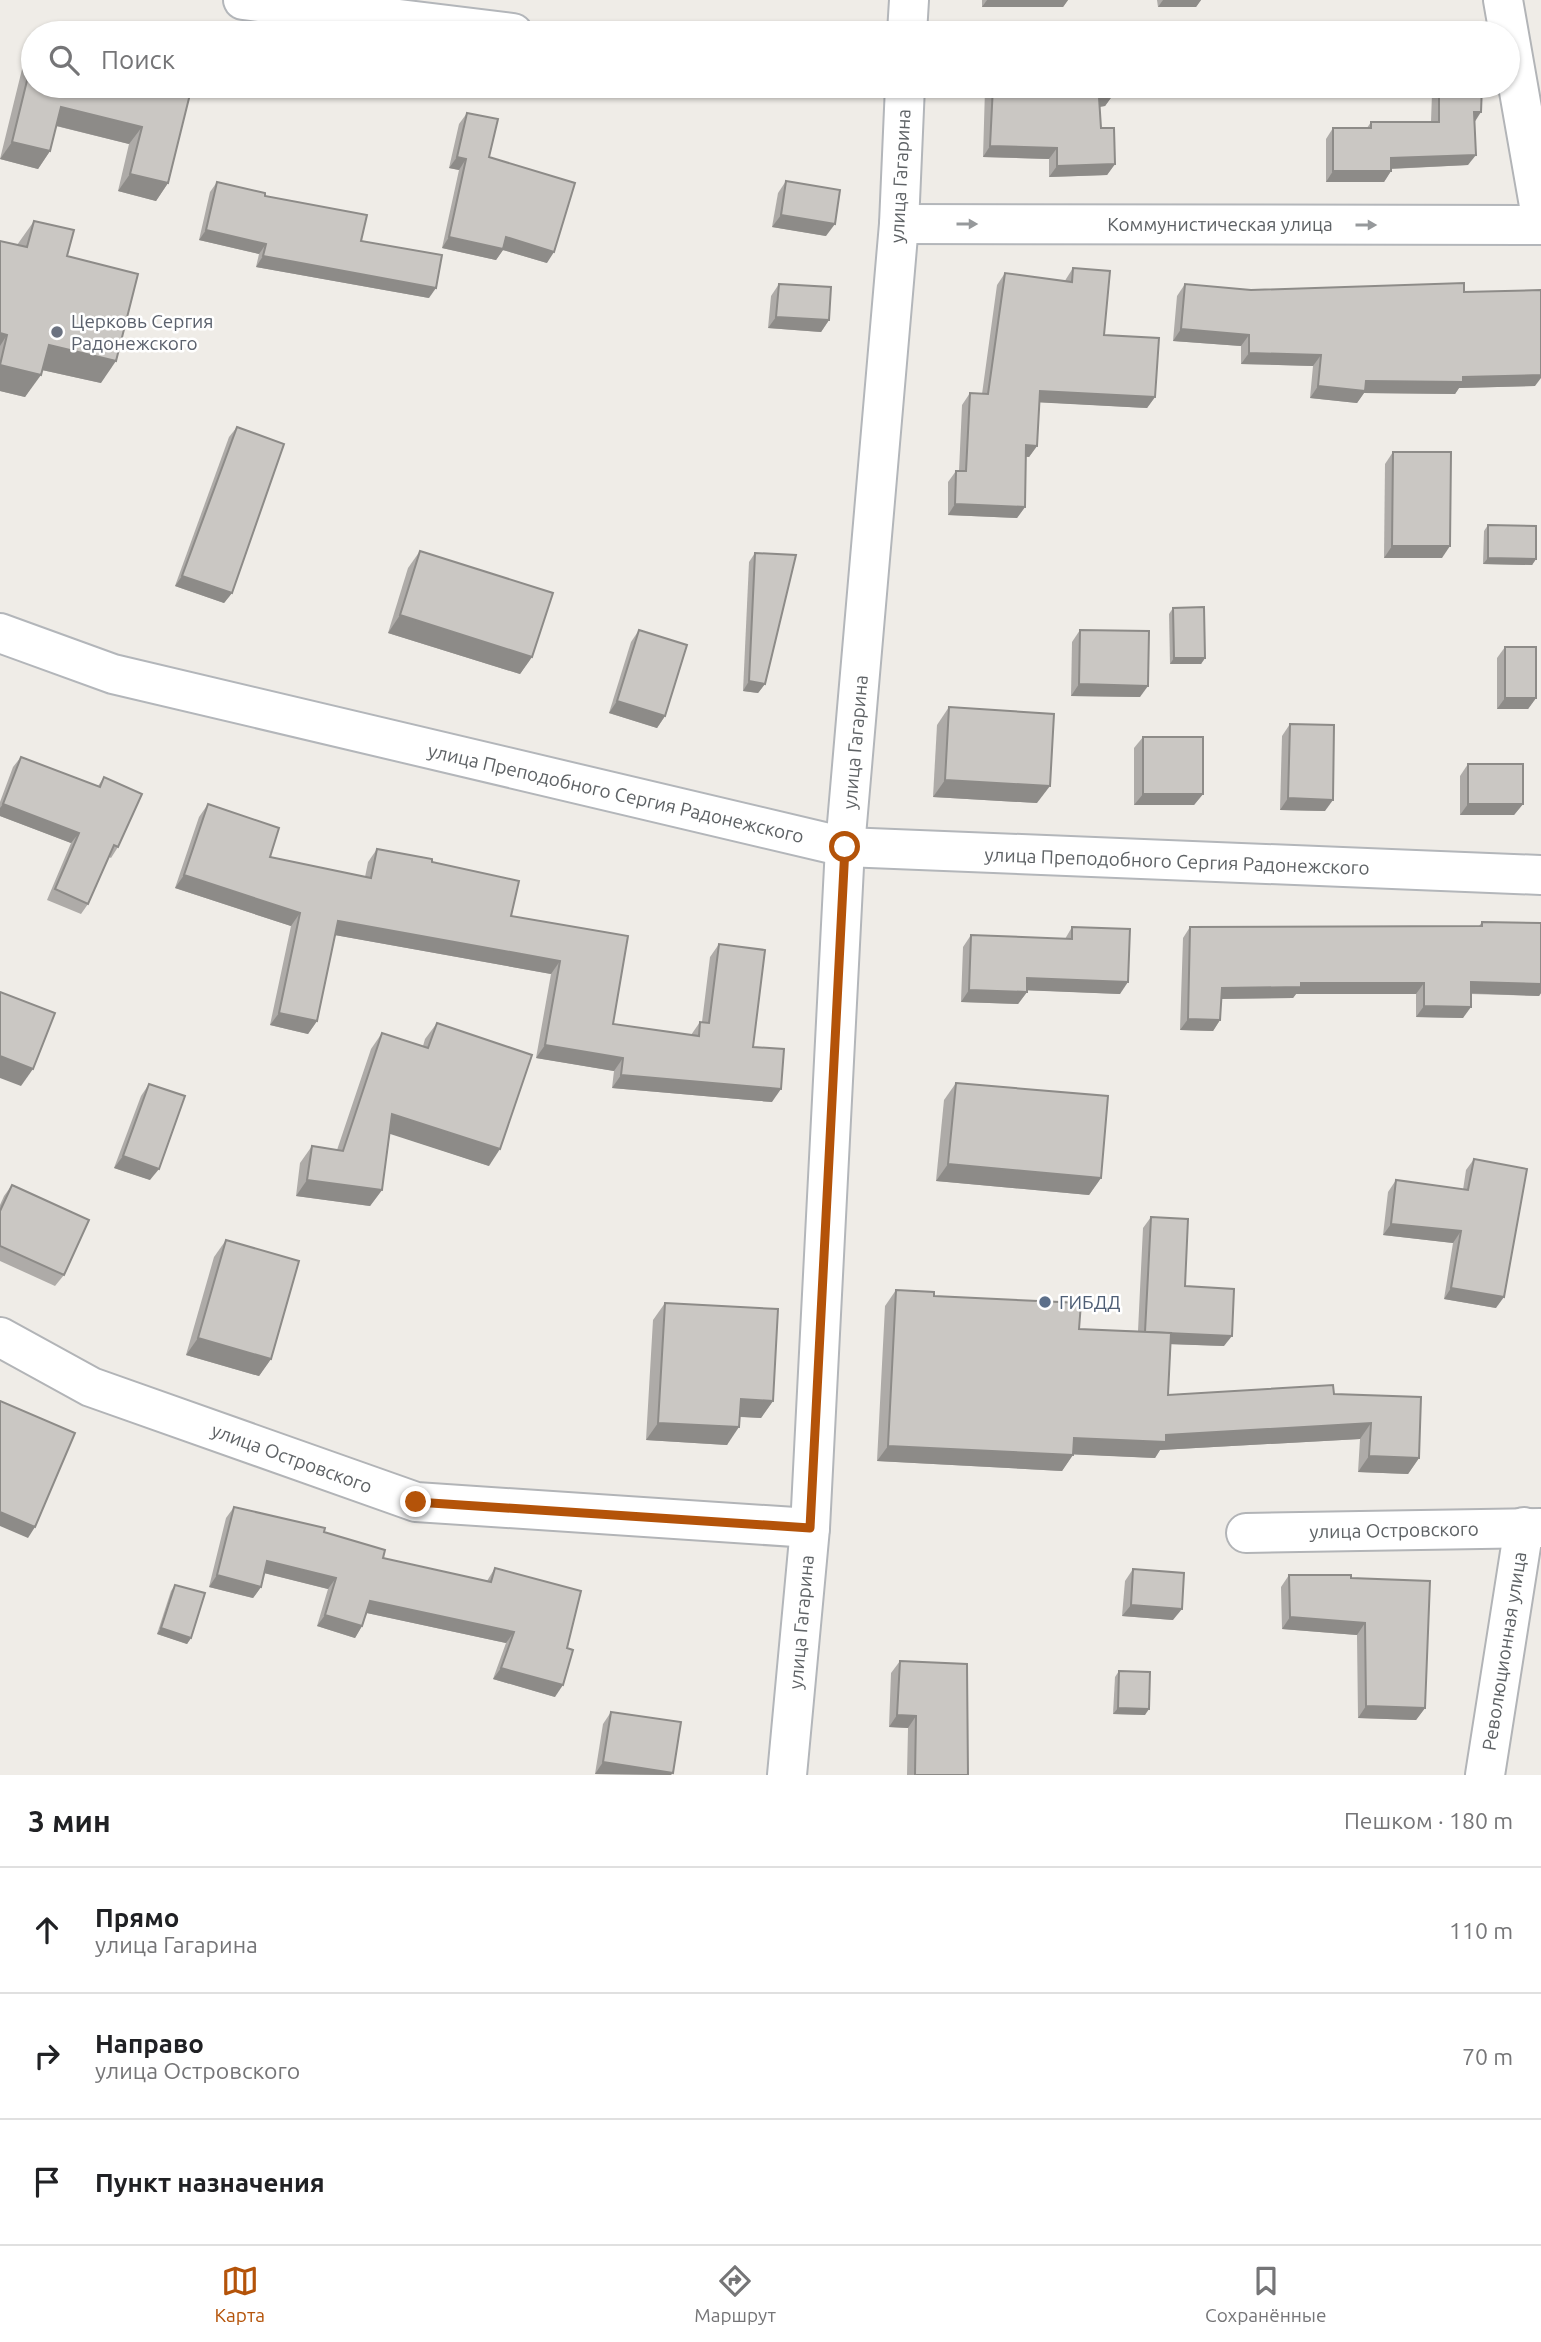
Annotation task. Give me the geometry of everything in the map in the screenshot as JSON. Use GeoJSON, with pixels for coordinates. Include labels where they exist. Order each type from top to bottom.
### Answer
{"type":"FeatureCollection","features":[{"type":"Feature","properties":{"kind":"street"},"geometry":{"type":"LineString","coordinates":[[243,0],[415,21]]}},
{"type":"Feature","properties":{"kind":"street"},"geometry":{"type":"LineString","coordinates":[[908,21],[909,0]]}},
{"type":"Feature","properties":{"kind":"street"},"geometry":{"type":"LineString","coordinates":[[1503,0],[1507,21]]}},
{"type":"Feature","properties":{"kind":"street"},"geometry":{"type":"LineString","coordinates":[[1520,97],[1541,217]]}},
{"type":"Feature","properties":{"kind":"street","name":"улица Гагарина"},"geometry":{"type":"LineString","coordinates":[[787,1775],[810,1528],[845,847],[899,224],[904,98]]}},
{"type":"Feature","properties":{"kind":"street","name":"Коммунистическая улица"},"geometry":{"type":"LineString","coordinates":[[899,224],[1541,225]]}},
{"type":"Feature","properties":{"kind":"street","name":"улица Преподобного Сергия Радонежского"},"geometry":{"type":"LineString","coordinates":[[0,633],[113,674],[845,847],[1541,875]]}},
{"type":"Feature","properties":{"kind":"street","name":"улица Островского"},"geometry":{"type":"LineString","coordinates":[[0,1337],[91,1387],[416,1502],[810,1528]]}},
{"type":"Feature","properties":{"kind":"street","name":"улица Островского"},"geometry":{"type":"LineString","coordinates":[[1246,1533],[1532,1527]]}},
{"type":"Feature","properties":{"kind":"street","name":"Революционная улица"},"geometry":{"type":"LineString","coordinates":[[1485,1775],[1532,1527]]}},
{"type":"Feature","properties":{"kind":"building"},"geometry":{"type":"Polygon","coordinates":[[[23,98],[189,98],[168,183],[130,174],[142,127],[61,107],[50,151],[12,142],[23,98]]]}},
{"type":"Feature","properties":{"kind":"building"},"geometry":{"type":"Polygon","coordinates":[[[992,98],[1099,98],[1101,128],[1114,128],[1115,164],[1057,166],[1057,148],[990,146],[992,98]]]}},
{"type":"Feature","properties":{"kind":"building"},"geometry":{"type":"Polygon","coordinates":[[[1439,98],[1482,98],[1481,112],[1474,112],[1476,155],[1391,158],[1391,171],[1333,171],[1333,128],[1371,128],[1371,122],[1439,122],[1439,98]]]}},
{"type":"Feature","properties":{"kind":"building"},"geometry":{"type":"Polygon","coordinates":[[[467,113],[498,119],[489,157],[575,183],[554,252],[506,237],[503,249],[449,237],[466,159],[457,157],[467,113]]]}},
{"type":"Feature","properties":{"kind":"building"},"geometry":{"type":"Polygon","coordinates":[[[786,181],[840,190],[835,224],[781,215],[786,181]]]}},
{"type":"Feature","properties":{"kind":"building"},"geometry":{"type":"Polygon","coordinates":[[[217,182],[265,193],[265,196],[367,215],[361,241],[442,255],[436,288],[263,256],[266,244],[206,230],[217,182]]]}},
{"type":"Feature","properties":{"kind":"building","name":"Церковь Сергия Радонежского"},"geometry":{"type":"Polygon","coordinates":[[[34,221],[74,230],[67,256],[138,274],[116,361],[49,345],[41,375],[0,365],[7,335],[0,333],[0,241],[27,247],[34,221]]]}},
{"type":"Feature","properties":{"kind":"building"},"geometry":{"type":"Polygon","coordinates":[[[1073,268],[1110,271],[1104,335],[1159,338],[1155,397],[1040,391],[1037,446],[1026,445],[1025,507],[955,504],[956,471],[966,471],[970,393],[988,394],[1005,273],[1072,282],[1073,268]]]}},
{"type":"Feature","properties":{"kind":"building"},"geometry":{"type":"Polygon","coordinates":[[[1464,283],[1464,292],[1541,290],[1541,375],[1463,377],[1463,382],[1366,381],[1365,391],[1318,386],[1321,355],[1249,353],[1249,335],[1181,329],[1185,284],[1251,290],[1464,283]]]}},
{"type":"Feature","properties":{"kind":"building"},"geometry":{"type":"Polygon","coordinates":[[[779,284],[831,287],[829,320],[776,317],[779,284]]]}},
{"type":"Feature","properties":{"kind":"building"},"geometry":{"type":"Polygon","coordinates":[[[237,427],[284,444],[232,593],[182,576],[237,427]]]}},
{"type":"Feature","properties":{"kind":"building"},"geometry":{"type":"Polygon","coordinates":[[[1393,452],[1451,452],[1450,546],[1392,546],[1393,452]]]}},
{"type":"Feature","properties":{"kind":"building"},"geometry":{"type":"Polygon","coordinates":[[[1488,525],[1536,526],[1536,559],[1488,558],[1488,525]]]}},
{"type":"Feature","properties":{"kind":"building"},"geometry":{"type":"Polygon","coordinates":[[[420,551],[553,593],[532,657],[400,615],[420,551]]]}},
{"type":"Feature","properties":{"kind":"building"},"geometry":{"type":"Polygon","coordinates":[[[755,553],[796,555],[765,684],[749,681],[755,553]]]}},
{"type":"Feature","properties":{"kind":"building"},"geometry":{"type":"Polygon","coordinates":[[[1204,607],[1205,658],[1174,658],[1173,608],[1204,607]]]}},
{"type":"Feature","properties":{"kind":"building"},"geometry":{"type":"Polygon","coordinates":[[[639,630],[687,645],[665,716],[617,701],[639,630]]]}},
{"type":"Feature","properties":{"kind":"building"},"geometry":{"type":"Polygon","coordinates":[[[1080,630],[1149,631],[1148,686],[1079,684],[1080,630]]]}},
{"type":"Feature","properties":{"kind":"building"},"geometry":{"type":"Polygon","coordinates":[[[1505,647],[1536,647],[1536,698],[1505,698],[1505,647]]]}},
{"type":"Feature","properties":{"kind":"building"},"geometry":{"type":"Polygon","coordinates":[[[949,707],[1054,714],[1050,786],[945,780],[949,707]]]}},
{"type":"Feature","properties":{"kind":"building"},"geometry":{"type":"Polygon","coordinates":[[[1290,724],[1334,725],[1333,800],[1288,798],[1290,724]]]}},
{"type":"Feature","properties":{"kind":"building"},"geometry":{"type":"Polygon","coordinates":[[[1143,737],[1203,737],[1203,794],[1143,794],[1143,737]]]}},
{"type":"Feature","properties":{"kind":"building"},"geometry":{"type":"Polygon","coordinates":[[[21,757],[100,787],[104,777],[142,794],[118,847],[114,845],[88,904],[55,889],[79,833],[3,804],[21,757]]]}},
{"type":"Feature","properties":{"kind":"building"},"geometry":{"type":"Polygon","coordinates":[[[1468,764],[1523,764],[1523,804],[1468,804],[1468,764]]]}},
{"type":"Feature","properties":{"kind":"building"},"geometry":{"type":"Polygon","coordinates":[[[208,804],[279,828],[270,857],[371,878],[377,849],[432,859],[432,862],[519,881],[511,916],[628,936],[613,1024],[699,1036],[700,1022],[709,1023],[719,944],[765,950],[753,1047],[784,1049],[781,1089],[621,1075],[623,1058],[545,1045],[560,961],[338,921],[317,1021],[279,1013],[300,913],[184,875],[208,804]]]}},
{"type":"Feature","properties":{"kind":"building"},"geometry":{"type":"Polygon","coordinates":[[[1482,922],[1541,923],[1541,984],[1471,982],[1471,1007],[1424,1006],[1424,983],[1301,983],[1301,987],[1222,988],[1220,1020],[1188,1019],[1190,927],[1482,926],[1482,922]]]}},
{"type":"Feature","properties":{"kind":"building"},"geometry":{"type":"Polygon","coordinates":[[[1072,927],[1130,929],[1128,982],[1027,978],[1027,992],[969,990],[971,935],[1072,939],[1072,927]]]}},
{"type":"Feature","properties":{"kind":"building"},"geometry":{"type":"Polygon","coordinates":[[[0,992],[55,1013],[33,1069],[0,1056],[0,992]]]}},
{"type":"Feature","properties":{"kind":"building"},"geometry":{"type":"Polygon","coordinates":[[[437,1023],[532,1055],[500,1149],[392,1114],[382,1190],[307,1180],[312,1146],[343,1151],[382,1033],[428,1048],[437,1023]]]}},
{"type":"Feature","properties":{"kind":"building"},"geometry":{"type":"Polygon","coordinates":[[[956,1083],[1108,1096],[1101,1178],[948,1164],[956,1083]]]}},
{"type":"Feature","properties":{"kind":"building"},"geometry":{"type":"Polygon","coordinates":[[[149,1084],[185,1096],[159,1169],[123,1156],[149,1084]]]}},
{"type":"Feature","properties":{"kind":"building"},"geometry":{"type":"Polygon","coordinates":[[[1474,1159],[1527,1169],[1504,1297],[1451,1288],[1461,1231],[1391,1224],[1396,1180],[1468,1190],[1474,1159]]]}},
{"type":"Feature","properties":{"kind":"building"},"geometry":{"type":"Polygon","coordinates":[[[12,1185],[89,1220],[64,1275],[0,1246],[0,1211],[12,1185]]]}},
{"type":"Feature","properties":{"kind":"building"},"geometry":{"type":"Polygon","coordinates":[[[1151,1217],[1188,1219],[1185,1286],[1234,1289],[1232,1336],[1145,1332],[1151,1217]]]}},
{"type":"Feature","properties":{"kind":"building"},"geometry":{"type":"Polygon","coordinates":[[[226,1240],[299,1261],[271,1359],[198,1338],[226,1240]]]}},
{"type":"Feature","properties":{"kind":"building"},"geometry":{"type":"Polygon","coordinates":[[[896,1290],[934,1292],[934,1296],[1081,1303],[1079,1329],[1171,1333],[1168,1395],[1333,1385],[1334,1394],[1421,1397],[1419,1458],[1369,1456],[1371,1423],[1166,1435],[1166,1442],[1074,1438],[1073,1455],[888,1446],[896,1290]]]}},
{"type":"Feature","properties":{"kind":"building"},"geometry":{"type":"Polygon","coordinates":[[[665,1303],[778,1309],[773,1401],[741,1399],[739,1427],[658,1423],[665,1303]]]}},
{"type":"Feature","properties":{"kind":"building"},"geometry":{"type":"Polygon","coordinates":[[[0,1401],[75,1433],[35,1527],[0,1512],[0,1401]]]}},
{"type":"Feature","properties":{"kind":"building"},"geometry":{"type":"Polygon","coordinates":[[[234,1507],[325,1528],[324,1532],[385,1550],[383,1558],[491,1582],[495,1568],[581,1591],[567,1648],[573,1650],[563,1685],[501,1668],[514,1632],[370,1601],[362,1626],[325,1615],[336,1578],[267,1561],[261,1587],[217,1575],[234,1507]]]}},
{"type":"Feature","properties":{"kind":"building"},"geometry":{"type":"Polygon","coordinates":[[[1133,1569],[1184,1573],[1182,1609],[1131,1605],[1133,1569]]]}},
{"type":"Feature","properties":{"kind":"building"},"geometry":{"type":"Polygon","coordinates":[[[1289,1575],[1351,1575],[1351,1578],[1430,1581],[1425,1708],[1366,1706],[1365,1623],[1290,1617],[1289,1575]]]}},
{"type":"Feature","properties":{"kind":"building"},"geometry":{"type":"Polygon","coordinates":[[[175,1585],[205,1593],[191,1638],[161,1628],[175,1585]]]}},
{"type":"Feature","properties":{"kind":"building"},"geometry":{"type":"Polygon","coordinates":[[[900,1661],[967,1664],[968,1775],[915,1775],[916,1716],[897,1715],[900,1661]]]}},
{"type":"Feature","properties":{"kind":"building"},"geometry":{"type":"Polygon","coordinates":[[[1119,1671],[1150,1672],[1149,1709],[1118,1708],[1119,1671]]]}},
{"type":"Feature","properties":{"kind":"building"},"geometry":{"type":"Polygon","coordinates":[[[611,1712],[681,1722],[673,1773],[603,1762],[611,1712]]]}},
{"type":"Feature","properties":{"kind":"place","name":"Церковь Сергия Радонежского"},"geometry":{"type":"Point","coordinates":[57,332]}},
{"type":"Feature","properties":{"kind":"place","name":"ГИБДД"},"geometry":{"type":"Point","coordinates":[1045,1302]}},
{"type":"Feature","properties":{"kind":"route"},"geometry":{"type":"LineString","coordinates":[[416,1502],[810,1528],[845,847]]}}]}
